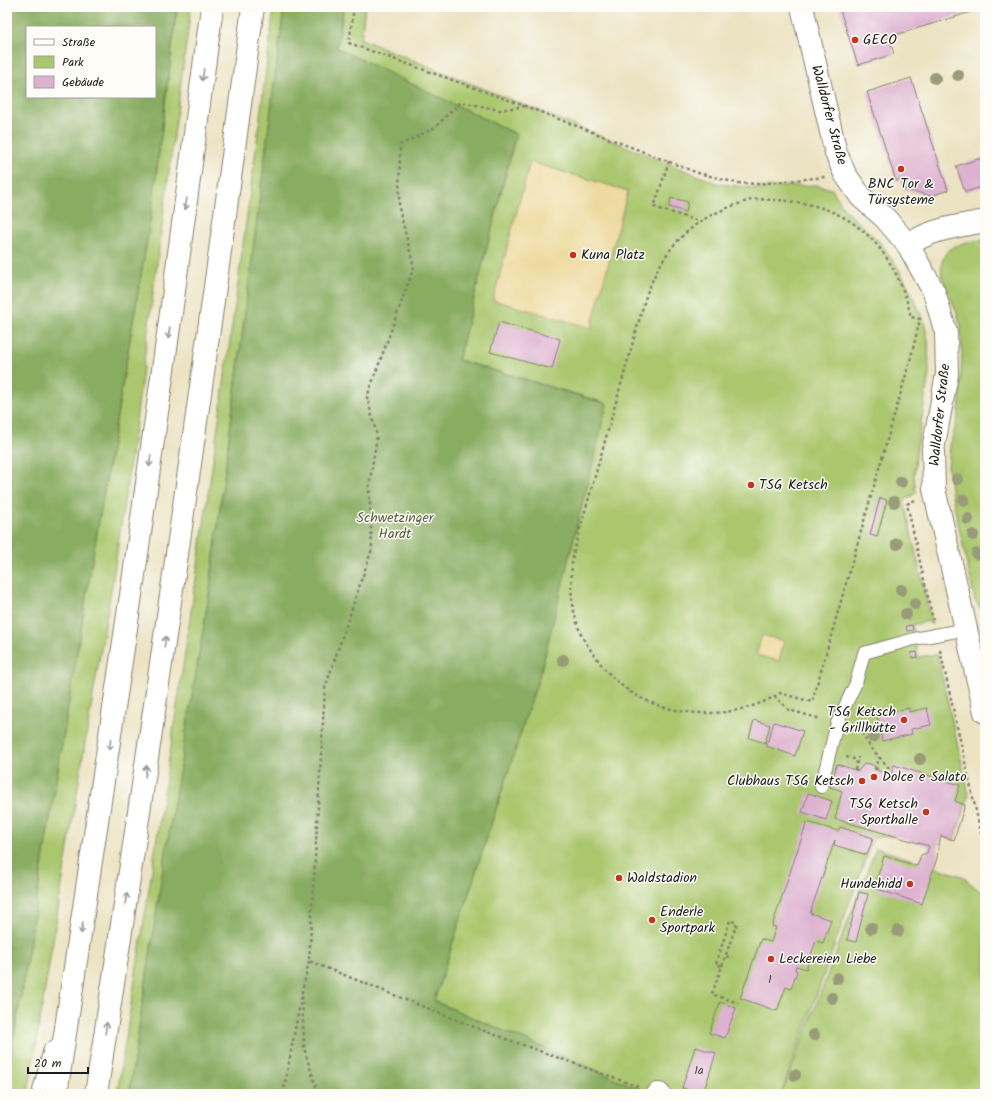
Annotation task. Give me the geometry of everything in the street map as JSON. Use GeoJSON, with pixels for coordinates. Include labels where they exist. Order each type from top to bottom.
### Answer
{"type":"FeatureCollection","features":[{"type":"Feature","properties":{"kind":"main road"},"geometry":{"type":"LineString","coordinates":[[56,1094],[172,313],[212,7]]}},
{"type":"Feature","properties":{"kind":"main road"},"geometry":{"type":"LineString","coordinates":[[96,1094],[174,580],[253,7]]}},
{"type":"Feature","properties":{"kind":"main road","name":"Walldorfer Straße"},"geometry":{"type":"LineString","coordinates":[[802,7],[836,153],[845,174],[862,197],[885,218],[908,245],[934,292],[946,334],[947,374],[933,450],[934,489],[976,628],[985,712]]}},
{"type":"Feature","properties":{"kind":"main road"},"geometry":{"type":"LineString","coordinates":[[908,245],[920,237],[939,230],[985,221]]}},
{"type":"Feature","properties":{"kind":"lane"},"geometry":{"type":"LineString","coordinates":[[821,787],[837,723],[856,683],[864,653],[914,639],[976,628]]}},
{"type":"Feature","properties":{"kind":"lane"},"geometry":{"type":"LineString","coordinates":[[38,1094],[50,1049],[65,1040]]}},
{"type":"Feature","properties":{"kind":"path"},"geometry":{"type":"LineString","coordinates":[[354,7],[349,43],[525,106],[698,173],[737,183],[758,184],[787,182],[845,174]]}},
{"type":"Feature","properties":{"kind":"path"},"geometry":{"type":"LineString","coordinates":[[283,1094],[309,961],[325,688],[372,549],[369,487],[377,436],[367,397],[414,268],[399,208],[400,145],[434,128],[461,102],[500,110],[525,106]]}},
{"type":"Feature","properties":{"kind":"path"},"geometry":{"type":"LineString","coordinates":[[669,161],[654,207],[701,222]]}},
{"type":"Feature","properties":{"kind":"path"},"geometry":{"type":"LineString","coordinates":[[756,199],[799,203],[822,208],[841,216],[859,227],[874,240],[889,262],[900,284],[905,295],[911,317],[920,320],[911,357],[812,702],[780,693],[740,710],[720,713],[695,713],[649,702],[626,689],[606,672],[579,630],[572,603],[570,576],[573,554],[646,296],[653,276],[671,248],[686,232],[701,222],[722,209],[756,199]]}},
{"type":"Feature","properties":{"kind":"path"},"geometry":{"type":"LineString","coordinates":[[920,497],[907,504],[985,851]]}},
{"type":"Feature","properties":{"kind":"path"},"geometry":{"type":"LineString","coordinates":[[774,696],[789,710],[837,723]]}},
{"type":"Feature","properties":{"kind":"path"},"geometry":{"type":"LineString","coordinates":[[880,730],[862,733],[871,748],[892,770]]}},
{"type":"Feature","properties":{"kind":"path"},"geometry":{"type":"LineString","coordinates":[[846,757],[858,759],[855,770]]}},
{"type":"Feature","properties":{"kind":"path"},"geometry":{"type":"LineString","coordinates":[[876,770],[879,757]]}},
{"type":"Feature","properties":{"kind":"path"},"geometry":{"type":"LineString","coordinates":[[722,966],[716,964],[730,920],[737,923],[726,956],[712,994],[738,1003]]}},
{"type":"Feature","properties":{"kind":"path"},"geometry":{"type":"LineString","coordinates":[[726,956],[732,958]]}},
{"type":"Feature","properties":{"kind":"path"},"geometry":{"type":"LineString","coordinates":[[309,961],[479,1029],[658,1094]]}},
{"type":"Feature","properties":{"kind":"path"},"geometry":{"type":"LineString","coordinates":[[302,992],[304,1048],[318,1094]]}},
{"type":"Feature","properties":{"kind":"green space"},"geometry":{"type":"Polygon","coordinates":[[[7,7],[177,7],[151,217],[90,573],[7,1081],[7,7]]]}},
{"type":"Feature","properties":{"kind":"green space"},"geometry":{"type":"Polygon","coordinates":[[[177,7],[191,7],[134,436],[113,579],[28,1094],[7,1094],[7,1081],[90,573],[151,217],[177,7]]]}},
{"type":"Feature","properties":{"kind":"green space"},"geometry":{"type":"Polygon","coordinates":[[[274,7],[284,7],[209,595],[162,875],[129,1094],[117,1094],[220,415],[274,7]]]}},
{"type":"Feature","properties":{"kind":"green space","name":"Schwetzinger Hardt"},"geometry":{"type":"Polygon","coordinates":[[[284,7],[343,7],[337,48],[516,134],[458,360],[607,404],[542,667],[434,1001],[647,1092],[647,1094],[129,1094],[162,875],[209,595],[284,7]]]}},
{"type":"Feature","properties":{"kind":"green space","name":"TSG Ketsch"},"geometry":{"type":"Polygon","coordinates":[[[344,7],[365,7],[361,39],[719,184],[755,188],[816,185],[832,189],[845,210],[881,243],[897,266],[912,294],[924,322],[928,340],[929,373],[917,448],[914,476],[916,493],[904,501],[932,624],[930,624],[929,621],[912,625],[918,657],[937,654],[969,795],[954,840],[941,836],[915,833],[873,838],[781,1094],[648,1094],[434,1001],[542,667],[603,402],[458,360],[516,134],[337,48],[344,7]]]}},
{"type":"Feature","properties":{"kind":"green space"},"geometry":{"type":"Polygon","coordinates":[[[985,240],[985,611],[975,601],[952,495],[948,467],[950,445],[958,418],[962,352],[961,326],[942,277],[941,267],[943,258],[952,248],[967,242],[985,240]]]}},
{"type":"Feature","properties":{"kind":"green space"},"geometry":{"type":"Polygon","coordinates":[[[876,848],[962,876],[981,892],[985,891],[985,1094],[782,1094],[876,848]]]}},
{"type":"Feature","properties":{"kind":"sand"},"geometry":{"type":"Polygon","coordinates":[[[530,162],[628,191],[591,328],[493,300],[530,162]]]}},
{"type":"Feature","properties":{"kind":"sand"},"geometry":{"type":"Polygon","coordinates":[[[762,635],[784,641],[779,661],[756,655],[762,635]]]}},
{"type":"Feature","properties":{"kind":"building"},"geometry":{"type":"Polygon","coordinates":[[[839,7],[970,7],[971,12],[889,37],[894,54],[858,65],[839,7]]]}},
{"type":"Feature","properties":{"kind":"building"},"geometry":{"type":"Polygon","coordinates":[[[911,78],[948,190],[931,196],[904,189],[901,179],[896,181],[867,92],[911,78]]]}},
{"type":"Feature","properties":{"kind":"building"},"geometry":{"type":"Polygon","coordinates":[[[985,157],[985,186],[965,192],[956,166],[985,157]]]}},
{"type":"Feature","properties":{"kind":"building"},"geometry":{"type":"Polygon","coordinates":[[[671,198],[688,202],[686,212],[669,207],[671,198]]]}},
{"type":"Feature","properties":{"kind":"building"},"geometry":{"type":"Polygon","coordinates":[[[499,322],[560,339],[552,369],[490,352],[499,322]]]}},
{"type":"Feature","properties":{"kind":"building"},"geometry":{"type":"Polygon","coordinates":[[[880,498],[887,500],[877,537],[870,535],[880,498]]]}},
{"type":"Feature","properties":{"kind":"building"},"geometry":{"type":"Polygon","coordinates":[[[912,625],[913,630],[907,631],[906,626],[912,625]]]}},
{"type":"Feature","properties":{"kind":"building"},"geometry":{"type":"Polygon","coordinates":[[[917,652],[918,657],[912,658],[911,653],[917,652]]]}},
{"type":"Feature","properties":{"kind":"building","name":"TSG Ketsch - Grillhütte"},"geometry":{"type":"Polygon","coordinates":[[[909,708],[909,712],[927,708],[931,725],[911,729],[912,734],[882,741],[877,715],[909,708]]]}},
{"type":"Feature","properties":{"kind":"building"},"geometry":{"type":"Polygon","coordinates":[[[754,720],[770,725],[765,743],[749,738],[754,720]]]}},
{"type":"Feature","properties":{"kind":"building"},"geometry":{"type":"Polygon","coordinates":[[[774,722],[803,731],[795,756],[766,746],[774,722]]]}},
{"type":"Feature","properties":{"kind":"building"},"geometry":{"type":"Polygon","coordinates":[[[867,763],[875,766],[874,769],[891,775],[894,765],[960,785],[955,801],[965,805],[954,840],[941,836],[937,858],[922,904],[874,888],[884,856],[917,866],[921,855],[927,853],[929,846],[835,819],[842,791],[830,787],[837,764],[858,771],[864,764],[867,763]]]}},
{"type":"Feature","properties":{"kind":"building"},"geometry":{"type":"Polygon","coordinates":[[[808,793],[832,801],[826,820],[802,812],[808,793]]]}},
{"type":"Feature","properties":{"kind":"building"},"geometry":{"type":"Polygon","coordinates":[[[807,822],[838,831],[840,827],[873,838],[867,855],[834,845],[835,840],[810,913],[831,920],[823,943],[816,941],[806,969],[796,966],[795,970],[797,971],[791,989],[786,987],[777,1011],[740,998],[761,939],[771,942],[776,927],[772,926],[807,822]]]}},
{"type":"Feature","properties":{"kind":"building"},"geometry":{"type":"Polygon","coordinates":[[[859,892],[868,894],[856,942],[847,940],[859,892]]]}},
{"type":"Feature","properties":{"kind":"building"},"geometry":{"type":"Polygon","coordinates":[[[720,1002],[736,1008],[725,1038],[709,1033],[720,1002]]]}},
{"type":"Feature","properties":{"kind":"building"},"geometry":{"type":"Polygon","coordinates":[[[695,1047],[716,1053],[703,1094],[682,1088],[695,1047]]]}},
{"type":"Feature","properties":{"kind":"place","name":"GECO"},"geometry":{"type":"Point","coordinates":[855,40]}},
{"type":"Feature","properties":{"kind":"place","name":"BNC Tor & Türsysteme"},"geometry":{"type":"Point","coordinates":[901,169]}},
{"type":"Feature","properties":{"kind":"place","name":"Kuna Platz"},"geometry":{"type":"Point","coordinates":[573,255]}},
{"type":"Feature","properties":{"kind":"place","name":"TSG Ketsch"},"geometry":{"type":"Point","coordinates":[751,485]}},
{"type":"Feature","properties":{"kind":"place","name":"TSG Ketsch - Grillhütte"},"geometry":{"type":"Point","coordinates":[904,720]}},
{"type":"Feature","properties":{"kind":"place","name":"Dolce e Salato"},"geometry":{"type":"Point","coordinates":[874,777]}},
{"type":"Feature","properties":{"kind":"place","name":"Clubhaus TSG Ketsch"},"geometry":{"type":"Point","coordinates":[862,781]}},
{"type":"Feature","properties":{"kind":"place","name":"TSG Ketsch - Sporthalle"},"geometry":{"type":"Point","coordinates":[926,812]}},
{"type":"Feature","properties":{"kind":"place","name":"Waldstadion"},"geometry":{"type":"Point","coordinates":[619,878]}},
{"type":"Feature","properties":{"kind":"place","name":"Hundehidd"},"geometry":{"type":"Point","coordinates":[910,884]}},
{"type":"Feature","properties":{"kind":"place","name":"Enderle Sportpark"},"geometry":{"type":"Point","coordinates":[652,920]}},
{"type":"Feature","properties":{"kind":"place","name":"Leckereien Liebe"},"geometry":{"type":"Point","coordinates":[771,959]}}]}
